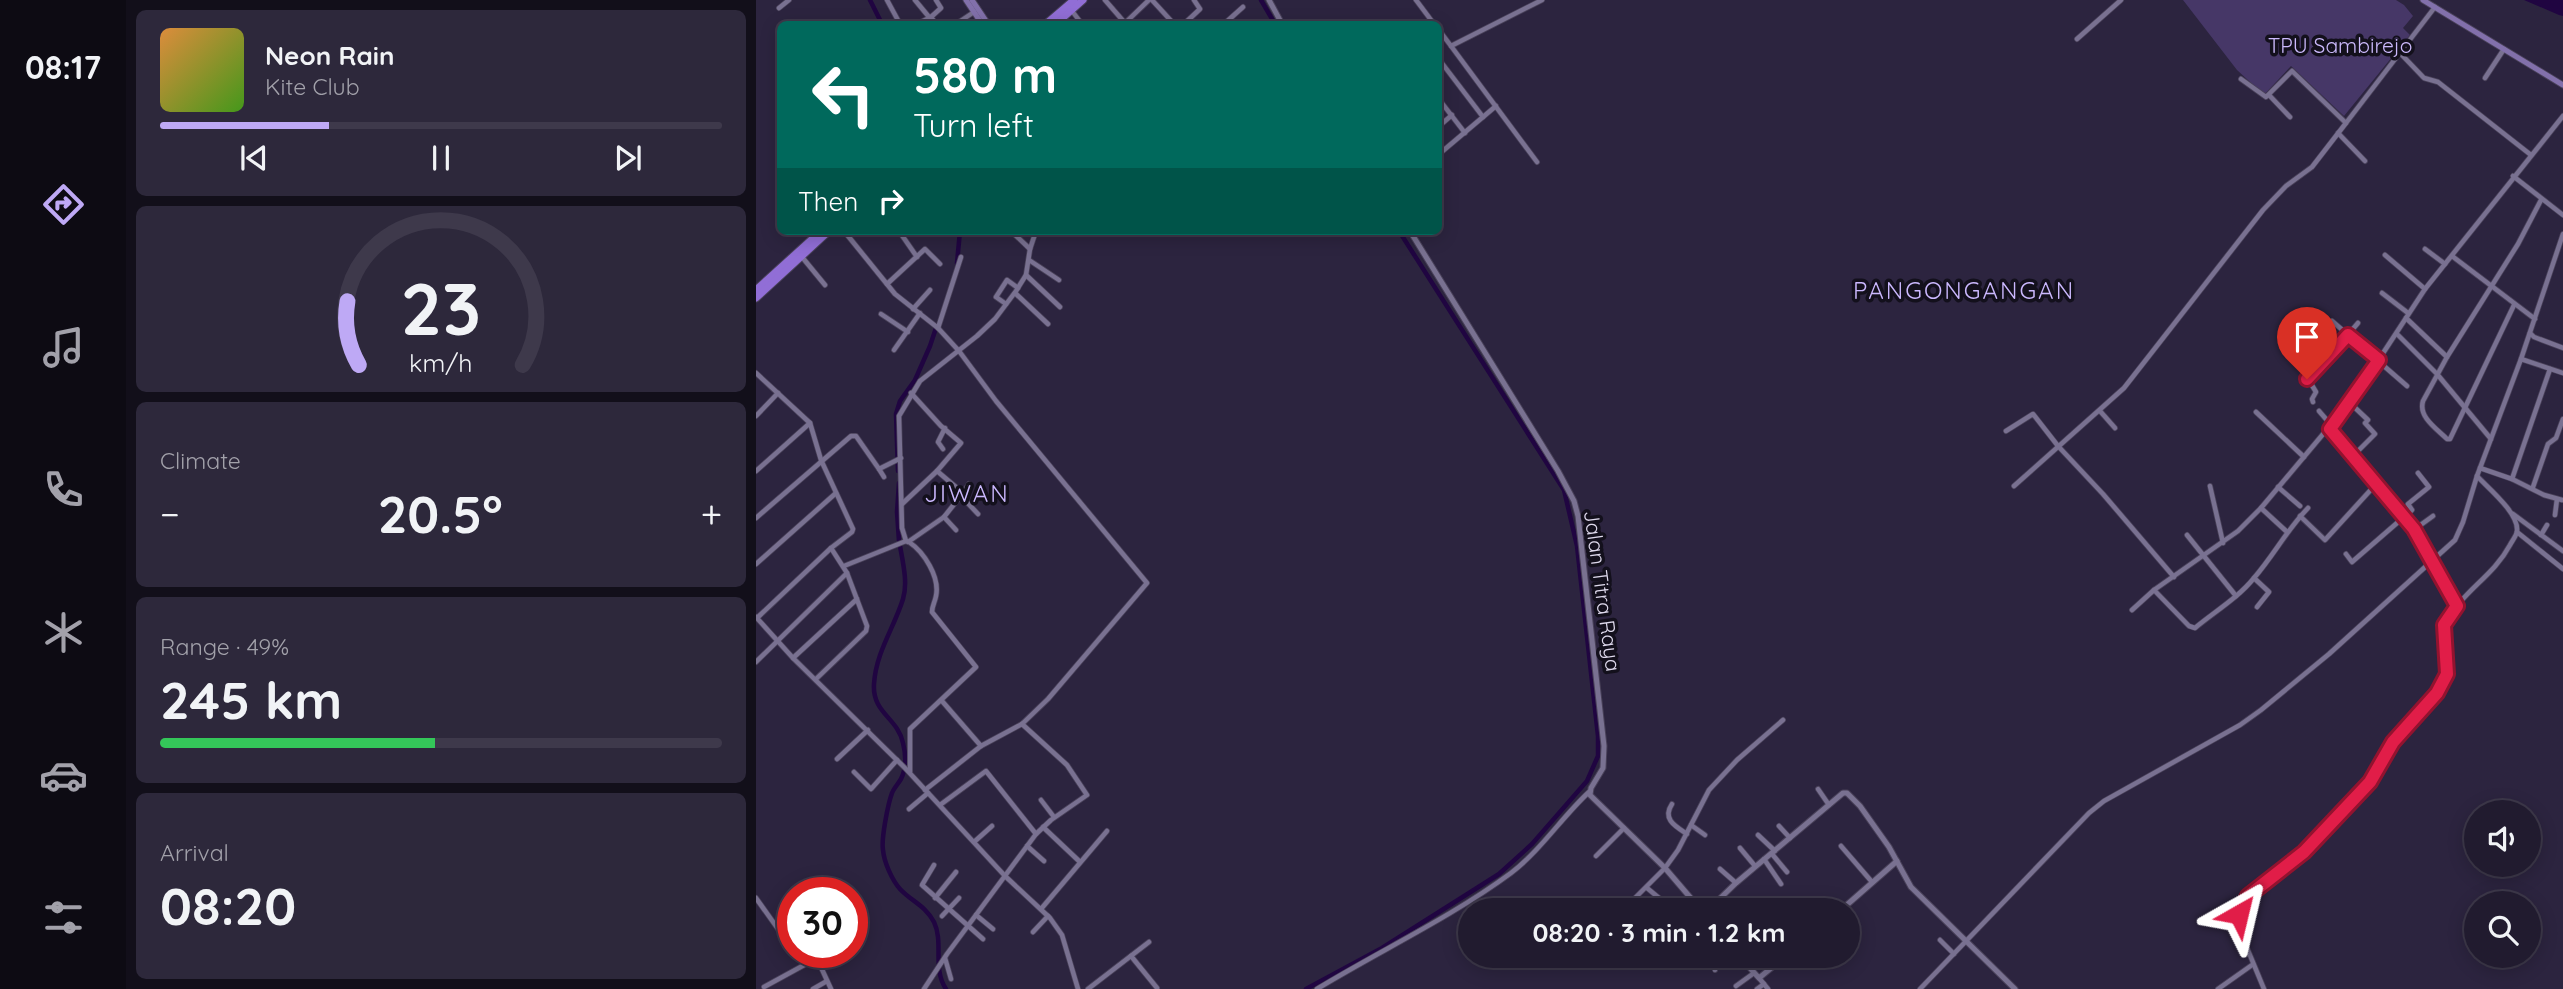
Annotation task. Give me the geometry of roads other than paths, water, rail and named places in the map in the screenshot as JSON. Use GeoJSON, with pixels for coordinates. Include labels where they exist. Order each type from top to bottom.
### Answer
{"type":"FeatureCollection","features":[{"type":"Feature","properties":{"kind":"highway"},"geometry":{"type":"LineString","coordinates":[[1050,21],[1074,0]]}},
{"type":"Feature","properties":{"kind":"highway"},"geometry":{"type":"LineString","coordinates":[[1060,21],[1083,0]]}},
{"type":"Feature","properties":{"kind":"highway"},"geometry":{"type":"LineString","coordinates":[[756,298],[817,235]]}},
{"type":"Feature","properties":{"kind":"highway"},"geometry":{"type":"LineString","coordinates":[[756,290],[801,257],[825,235]]}},
{"type":"Feature","properties":{"kind":"main road"},"geometry":{"type":"LineString","coordinates":[[966,0],[980,21]]}},
{"type":"Feature","properties":{"kind":"main road"},"geometry":{"type":"LineString","coordinates":[[972,0],[986,21]]}},
{"type":"Feature","properties":{"kind":"main road"},"geometry":{"type":"LineString","coordinates":[[2424,0],[2563,85]]}},
{"type":"Feature","properties":{"kind":"street"},"geometry":{"type":"LineString","coordinates":[[779,8],[789,0]]}},
{"type":"Feature","properties":{"kind":"street"},"geometry":{"type":"LineString","coordinates":[[887,0],[898,21]]}},
{"type":"Feature","properties":{"kind":"street"},"geometry":{"type":"LineString","coordinates":[[915,0],[933,21]]}},
{"type":"Feature","properties":{"kind":"street"},"geometry":{"type":"LineString","coordinates":[[923,21],[942,8],[936,0]]}},
{"type":"Feature","properties":{"kind":"street"},"geometry":{"type":"LineString","coordinates":[[1105,0],[1122,21]]}},
{"type":"Feature","properties":{"kind":"street"},"geometry":{"type":"LineString","coordinates":[[1128,21],[1151,0],[1171,21]]}},
{"type":"Feature","properties":{"kind":"street"},"geometry":{"type":"LineString","coordinates":[[1187,21],[1200,9],[1194,0]]}},
{"type":"Feature","properties":{"kind":"street"},"geometry":{"type":"LineString","coordinates":[[1269,0],[1280,21]]}},
{"type":"Feature","properties":{"kind":"street"},"geometry":{"type":"LineString","coordinates":[[1416,0],[1432,21]]}},
{"type":"Feature","properties":{"kind":"street"},"geometry":{"type":"LineString","coordinates":[[1451,46],[1542,0]]}},
{"type":"Feature","properties":{"kind":"street"},"geometry":{"type":"LineString","coordinates":[[2077,39],[2121,0]]}},
{"type":"Feature","properties":{"kind":"street"},"geometry":{"type":"LineString","coordinates":[[1227,21],[1242,7]]}},
{"type":"Feature","properties":{"kind":"street"},"geometry":{"type":"LineString","coordinates":[[2014,486],[2124,388],[2263,210],[2286,186],[2312,167],[2435,7]]}},
{"type":"Feature","properties":{"kind":"street"},"geometry":{"type":"LineString","coordinates":[[1072,11],[1080,21]]}},
{"type":"Feature","properties":{"kind":"street"},"geometry":{"type":"LineString","coordinates":[[960,21],[974,12]]}},
{"type":"Feature","properties":{"kind":"street"},"geometry":{"type":"LineString","coordinates":[[1442,36],[1537,162]]}},
{"type":"Feature","properties":{"kind":"street"},"geometry":{"type":"LineString","coordinates":[[2485,78],[2504,49]]}},
{"type":"Feature","properties":{"kind":"street"},"geometry":{"type":"LineString","coordinates":[[2401,54],[2424,78],[2438,82],[2531,155]]}},
{"type":"Feature","properties":{"kind":"street"},"geometry":{"type":"LineString","coordinates":[[1442,63],[1483,117]]}},
{"type":"Feature","properties":{"kind":"street"},"geometry":{"type":"LineString","coordinates":[[2241,79],[2261,95],[2269,95],[2292,71],[2346,123]]}},
{"type":"Feature","properties":{"kind":"street"},"geometry":{"type":"LineString","coordinates":[[2269,95],[2290,117]]}},
{"type":"Feature","properties":{"kind":"street"},"geometry":{"type":"LineString","coordinates":[[1442,103],[1465,133]]}},
{"type":"Feature","properties":{"kind":"street"},"geometry":{"type":"LineString","coordinates":[[1442,152],[1496,106]]}},
{"type":"Feature","properties":{"kind":"street"},"geometry":{"type":"LineString","coordinates":[[1442,123],[1451,115]]}},
{"type":"Feature","properties":{"kind":"street"},"geometry":{"type":"LineString","coordinates":[[2132,610],[2154,590],[2223,543],[2261,508],[2350,403],[2425,289],[2563,116]]}},
{"type":"Feature","properties":{"kind":"street"},"geometry":{"type":"LineString","coordinates":[[2338,133],[2365,161]]}},
{"type":"Feature","properties":{"kind":"street"},"geometry":{"type":"LineString","coordinates":[[2513,176],[2563,215]]}},
{"type":"Feature","properties":{"kind":"street"},"geometry":{"type":"LineString","coordinates":[[2514,305],[2450,439],[2447,439],[2423,414],[2421,408],[2447,356],[2493,287],[2541,200]]}},
{"type":"Feature","properties":{"kind":"street"},"geometry":{"type":"LineString","coordinates":[[1920,989],[2089,813],[2104,801],[2240,725],[2261,710],[2329,654],[2455,540],[2563,234]]}},
{"type":"Feature","properties":{"kind":"street"},"geometry":{"type":"LineString","coordinates":[[847,235],[900,299],[938,327],[959,351],[996,401],[1147,583],[1048,699],[1022,724],[981,746],[909,809]]}},
{"type":"Feature","properties":{"kind":"street"},"geometry":{"type":"LineString","coordinates":[[905,235],[917,257]]}},
{"type":"Feature","properties":{"kind":"street"},"geometry":{"type":"LineString","coordinates":[[1015,235],[1030,249]]}},
{"type":"Feature","properties":{"kind":"street"},"geometry":{"type":"LineString","coordinates":[[910,773],[910,729],[973,672],[975,666],[932,612],[937,595],[935,581],[921,552],[907,541],[902,528],[899,416],[911,393],[923,378],[959,351],[995,318],[1017,290],[1026,275],[1035,235]]}},
{"type":"Feature","properties":{"kind":"street","name":"Jalan Titra Raya"},"geometry":{"type":"LineString","coordinates":[[1412,235],[1558,471],[1576,509],[1583,544],[1604,746],[1603,768],[1589,792]]}},
{"type":"Feature","properties":{"kind":"street"},"geometry":{"type":"LineString","coordinates":[[887,284],[926,249],[940,264]]}},
{"type":"Feature","properties":{"kind":"street"},"geometry":{"type":"LineString","coordinates":[[2425,249],[2445,264]]}},
{"type":"Feature","properties":{"kind":"street"},"geometry":{"type":"LineString","coordinates":[[2385,256],[2425,289]]}},
{"type":"Feature","properties":{"kind":"street"},"geometry":{"type":"LineString","coordinates":[[2451,256],[2535,318]]}},
{"type":"Feature","properties":{"kind":"street"},"geometry":{"type":"LineString","coordinates":[[801,257],[825,285]]}},
{"type":"Feature","properties":{"kind":"street"},"geometry":{"type":"LineString","coordinates":[[938,327],[961,257]]}},
{"type":"Feature","properties":{"kind":"street"},"geometry":{"type":"LineString","coordinates":[[1029,260],[1059,280]]}},
{"type":"Feature","properties":{"kind":"street"},"geometry":{"type":"LineString","coordinates":[[1026,275],[1060,307]]}},
{"type":"Feature","properties":{"kind":"street"},"geometry":{"type":"LineString","coordinates":[[1006,304],[996,297],[1007,280],[1048,324]]}},
{"type":"Feature","properties":{"kind":"street"},"geometry":{"type":"LineString","coordinates":[[913,309],[930,290]]}},
{"type":"Feature","properties":{"kind":"street"},"geometry":{"type":"LineString","coordinates":[[2382,293],[2447,356]]}},
{"type":"Feature","properties":{"kind":"street"},"geometry":{"type":"LineString","coordinates":[[894,350],[920,313]]}},
{"type":"Feature","properties":{"kind":"street"},"geometry":{"type":"LineString","coordinates":[[881,314],[908,332]]}},
{"type":"Feature","properties":{"kind":"street"},"geometry":{"type":"LineString","coordinates":[[2332,321],[2407,386]]}},
{"type":"Feature","properties":{"kind":"street"},"geometry":{"type":"LineString","coordinates":[[2313,401],[2316,392],[2307,377],[2358,323]]}},
{"type":"Feature","properties":{"kind":"street"},"geometry":{"type":"LineString","coordinates":[[2529,333],[2563,348]]}},
{"type":"Feature","properties":{"kind":"street"},"geometry":{"type":"LineString","coordinates":[[2397,334],[2437,374],[2491,439]]}},
{"type":"Feature","properties":{"kind":"street"},"geometry":{"type":"LineString","coordinates":[[2521,359],[2563,373]]}},
{"type":"Feature","properties":{"kind":"street"},"geometry":{"type":"LineString","coordinates":[[2512,479],[2550,369]]}},
{"type":"Feature","properties":{"kind":"street"},"geometry":{"type":"LineString","coordinates":[[756,373],[810,423],[821,460],[853,529],[756,618],[910,773],[1005,876],[1048,916],[1062,935],[1078,989]]}},
{"type":"Feature","properties":{"kind":"street"},"geometry":{"type":"LineString","coordinates":[[756,416],[778,393]]}},
{"type":"Feature","properties":{"kind":"street"},"geometry":{"type":"LineString","coordinates":[[902,505],[961,443],[911,393]]}},
{"type":"Feature","properties":{"kind":"street"},"geometry":{"type":"LineString","coordinates":[[2350,403],[2368,420],[2365,424],[2375,434],[2353,456]]}},
{"type":"Feature","properties":{"kind":"street"},"geometry":{"type":"LineString","coordinates":[[2100,411],[2115,428]]}},
{"type":"Feature","properties":{"kind":"street"},"geometry":{"type":"LineString","coordinates":[[2319,411],[2414,529],[2457,606]]}},
{"type":"Feature","properties":{"kind":"street"},"geometry":{"type":"LineString","coordinates":[[2256,412],[2304,457]]}},
{"type":"Feature","properties":{"kind":"street"},"geometry":{"type":"LineString","coordinates":[[2006,431],[2032,413],[2174,577]]}},
{"type":"Feature","properties":{"kind":"street"},"geometry":{"type":"LineString","coordinates":[[2533,487],[2548,444],[2556,438],[2563,419]]}},
{"type":"Feature","properties":{"kind":"street"},"geometry":{"type":"LineString","coordinates":[[756,471],[810,423]]}},
{"type":"Feature","properties":{"kind":"street"},"geometry":{"type":"LineString","coordinates":[[943,449],[938,442],[945,428]]}},
{"type":"Feature","properties":{"kind":"street"},"geometry":{"type":"LineString","coordinates":[[756,519],[821,460],[854,435],[884,477]]}},
{"type":"Feature","properties":{"kind":"street"},"geometry":{"type":"LineString","coordinates":[[879,469],[899,459]]}},
{"type":"Feature","properties":{"kind":"street"},"geometry":{"type":"LineString","coordinates":[[2480,468],[2533,487],[2544,495],[2561,499],[2555,514]]}},
{"type":"Feature","properties":{"kind":"street"},"geometry":{"type":"LineString","coordinates":[[937,471],[978,514]]}},
{"type":"Feature","properties":{"kind":"street"},"geometry":{"type":"LineString","coordinates":[[2346,554],[2352,562],[2412,509],[2409,504],[2429,487],[2418,473]]}},
{"type":"Feature","properties":{"kind":"street"},"geometry":{"type":"LineString","coordinates":[[2477,476],[2510,511],[2563,551]]}},
{"type":"Feature","properties":{"kind":"street"},"geometry":{"type":"LineString","coordinates":[[2300,516],[2326,540],[2377,483]]}},
{"type":"Feature","properties":{"kind":"street"},"geometry":{"type":"LineString","coordinates":[[844,566],[907,541],[944,517],[969,484]]}},
{"type":"Feature","properties":{"kind":"street"},"geometry":{"type":"LineString","coordinates":[[2210,486],[2223,543]]}},
{"type":"Feature","properties":{"kind":"street"},"geometry":{"type":"LineString","coordinates":[[2278,487],[2300,506]]}},
{"type":"Feature","properties":{"kind":"street"},"geometry":{"type":"LineString","coordinates":[[756,564],[836,493]]}},
{"type":"Feature","properties":{"kind":"street"},"geometry":{"type":"LineString","coordinates":[[2261,508],[2286,531]]}},
{"type":"Feature","properties":{"kind":"street"},"geometry":{"type":"LineString","coordinates":[[2154,590],[2193,628],[2236,596],[2254,578],[2286,531],[2308,508]]}},
{"type":"Feature","properties":{"kind":"street"},"geometry":{"type":"LineString","coordinates":[[2264,989],[2252,965],[2238,921],[2245,901],[2324,832],[2370,782],[2388,749],[2437,693],[2447,674],[2444,625],[2457,606],[2496,569],[2517,532],[2516,521],[2510,511]]}},
{"type":"Feature","properties":{"kind":"street"},"geometry":{"type":"LineString","coordinates":[[2414,529],[2433,516]]}},
{"type":"Feature","properties":{"kind":"street"},"geometry":{"type":"LineString","coordinates":[[944,517],[956,530]]}},
{"type":"Feature","properties":{"kind":"street"},"geometry":{"type":"LineString","coordinates":[[2541,534],[2547,525]]}},
{"type":"Feature","properties":{"kind":"street"},"geometry":{"type":"LineString","coordinates":[[2517,532],[2563,569]]}},
{"type":"Feature","properties":{"kind":"street"},"geometry":{"type":"LineString","coordinates":[[2187,535],[2236,596]]}},
{"type":"Feature","properties":{"kind":"street"},"geometry":{"type":"LineString","coordinates":[[816,680],[866,631],[867,626],[848,573],[831,548]]}},
{"type":"Feature","properties":{"kind":"street"},"geometry":{"type":"LineString","coordinates":[[756,662],[848,573]]}},
{"type":"Feature","properties":{"kind":"street"},"geometry":{"type":"LineString","coordinates":[[2254,578],[2269,592],[2257,607]]}},
{"type":"Feature","properties":{"kind":"street"},"geometry":{"type":"LineString","coordinates":[[793,658],[857,599]]}},
{"type":"Feature","properties":{"kind":"street"},"geometry":{"type":"LineString","coordinates":[[942,701],[981,746]]}},
{"type":"Feature","properties":{"kind":"street"},"geometry":{"type":"LineString","coordinates":[[1638,898],[1665,868],[1709,790],[1737,760],[1783,720]]}},
{"type":"Feature","properties":{"kind":"street"},"geometry":{"type":"LineString","coordinates":[[924,989],[944,957],[1036,834],[1054,817],[1085,796],[1086,792],[1067,765],[1022,724]]}},
{"type":"Feature","properties":{"kind":"street"},"geometry":{"type":"LineString","coordinates":[[837,759],[868,730]]}},
{"type":"Feature","properties":{"kind":"street"},"geometry":{"type":"LineString","coordinates":[[853,772],[872,789],[898,761]]}},
{"type":"Feature","properties":{"kind":"street"},"geometry":{"type":"LineString","coordinates":[[940,805],[986,771],[1036,834]]}},
{"type":"Feature","properties":{"kind":"street"},"geometry":{"type":"LineString","coordinates":[[1818,789],[1829,805]]}},
{"type":"Feature","properties":{"kind":"street"},"geometry":{"type":"LineString","coordinates":[[1317,989],[1431,924],[1511,873],[1589,792],[1593,800],[1665,868],[1691,898]]}},
{"type":"Feature","properties":{"kind":"street"},"geometry":{"type":"LineString","coordinates":[[1720,898],[1843,793],[1850,794],[1884,839],[1911,887],[2012,988]]}},
{"type":"Feature","properties":{"kind":"street"},"geometry":{"type":"LineString","coordinates":[[1041,800],[1054,817]]}},
{"type":"Feature","properties":{"kind":"street"},"geometry":{"type":"LineString","coordinates":[[1672,804],[1668,813],[1669,820],[1686,834]]}},
{"type":"Feature","properties":{"kind":"street"},"geometry":{"type":"LineString","coordinates":[[1691,825],[1705,835]]}},
{"type":"Feature","properties":{"kind":"street"},"geometry":{"type":"LineString","coordinates":[[974,842],[992,826]]}},
{"type":"Feature","properties":{"kind":"street"},"geometry":{"type":"LineString","coordinates":[[1779,826],[1790,838]]}},
{"type":"Feature","properties":{"kind":"street"},"geometry":{"type":"LineString","coordinates":[[1043,827],[1079,861]]}},
{"type":"Feature","properties":{"kind":"street"},"geometry":{"type":"LineString","coordinates":[[1596,856],[1624,828]]}},
{"type":"Feature","properties":{"kind":"street"},"geometry":{"type":"LineString","coordinates":[[1041,909],[1107,831]]}},
{"type":"Feature","properties":{"kind":"street"},"geometry":{"type":"LineString","coordinates":[[1758,835],[1787,872]]}},
{"type":"Feature","properties":{"kind":"street"},"geometry":{"type":"LineString","coordinates":[[1027,846],[1044,861]]}},
{"type":"Feature","properties":{"kind":"street"},"geometry":{"type":"LineString","coordinates":[[1841,846],[1872,882]]}},
{"type":"Feature","properties":{"kind":"street"},"geometry":{"type":"LineString","coordinates":[[1740,848],[1755,866]]}},
{"type":"Feature","properties":{"kind":"street"},"geometry":{"type":"LineString","coordinates":[[1764,859],[1782,884]]}},
{"type":"Feature","properties":{"kind":"street"},"geometry":{"type":"LineString","coordinates":[[1854,898],[1897,862]]}},
{"type":"Feature","properties":{"kind":"street"},"geometry":{"type":"LineString","coordinates":[[934,865],[921,883],[983,939]]}},
{"type":"Feature","properties":{"kind":"street"},"geometry":{"type":"LineString","coordinates":[[1720,869],[1736,883]]}},
{"type":"Feature","properties":{"kind":"street"},"geometry":{"type":"LineString","coordinates":[[935,898],[956,872]]}},
{"type":"Feature","properties":{"kind":"street"},"geometry":{"type":"LineString","coordinates":[[1647,888],[1659,898]]}},
{"type":"Feature","properties":{"kind":"street"},"geometry":{"type":"LineString","coordinates":[[756,898],[777,927]]}},
{"type":"Feature","properties":{"kind":"street"},"geometry":{"type":"LineString","coordinates":[[942,916],[959,898]]}},
{"type":"Feature","properties":{"kind":"street"},"geometry":{"type":"LineString","coordinates":[[976,915],[993,929]]}},
{"type":"Feature","properties":{"kind":"street"},"geometry":{"type":"LineString","coordinates":[[1032,932],[1048,916]]}},
{"type":"Feature","properties":{"kind":"street"},"geometry":{"type":"LineString","coordinates":[[1940,940],[1954,955]]}},
{"type":"Feature","properties":{"kind":"street"},"geometry":{"type":"LineString","coordinates":[[1088,989],[1149,942]]}},
{"type":"Feature","properties":{"kind":"street"},"geometry":{"type":"LineString","coordinates":[[1131,956],[1157,988]]}},
{"type":"Feature","properties":{"kind":"street"},"geometry":{"type":"LineString","coordinates":[[944,957],[951,979]]}},
{"type":"Feature","properties":{"kind":"street"},"geometry":{"type":"LineString","coordinates":[[2220,988],[2252,965]]}},
{"type":"Feature","properties":{"kind":"street"},"geometry":{"type":"LineString","coordinates":[[764,987],[799,968]]}},
{"type":"Feature","properties":{"kind":"street"},"geometry":{"type":"LineString","coordinates":[[822,968],[831,989]]}},
{"type":"Feature","properties":{"kind":"street"},"geometry":{"type":"LineString","coordinates":[[1750,968],[1768,989]]}},
{"type":"Feature","properties":{"kind":"street"},"geometry":{"type":"LineString","coordinates":[[1736,986],[1759,978],[1771,968]]}},
{"type":"Feature","properties":{"kind":"street"},"geometry":{"type":"LineString","coordinates":[[1757,989],[1759,978]]}},
{"type":"Feature","properties":{"kind":"street"},"geometry":{"type":"LineString","coordinates":[[813,989],[828,981]]}},
{"type":"Feature","properties":{"kind":"waterway"},"geometry":{"type":"LineString","coordinates":[[870,0],[880,21]]}},
{"type":"Feature","properties":{"kind":"waterway"},"geometry":{"type":"LineString","coordinates":[[1261,0],[1273,21]]}},
{"type":"Feature","properties":{"kind":"waterway"},"geometry":{"type":"LineString","coordinates":[[957,263],[960,235]]}},
{"type":"Feature","properties":{"kind":"waterway"},"geometry":{"type":"LineString","coordinates":[[1306,989],[1382,948],[1499,874],[1532,844],[1587,781],[1598,756],[1577,546],[1564,490],[1402,235]]}},
{"type":"Feature","properties":{"kind":"waterway"},"geometry":{"type":"LineString","coordinates":[[898,471],[896,414],[900,401],[915,380],[937,325]]}},
{"type":"Feature","properties":{"kind":"waterway"},"geometry":{"type":"LineString","coordinates":[[899,483],[899,541]]}},
{"type":"Feature","properties":{"kind":"waterway"},"geometry":{"type":"LineString","coordinates":[[900,546],[904,593],[878,661],[874,684],[877,702],[900,734],[905,757],[903,775],[893,791],[889,805],[883,850],[891,876],[897,885],[927,912],[934,922],[938,938],[940,973],[946,989]]}},
{"type":"Feature","properties":{"kind":"district","name":"PANGONGANGAN"},"geometry":{"type":"Point","coordinates":[1964,291]}},
{"type":"Feature","properties":{"kind":"district","name":"JIWAN"},"geometry":{"type":"Point","coordinates":[967,494]}},
{"type":"Feature","properties":{"kind":"park label","name":"TPU Sambirejo"},"geometry":{"type":"Point","coordinates":[2340,46]}}]}
